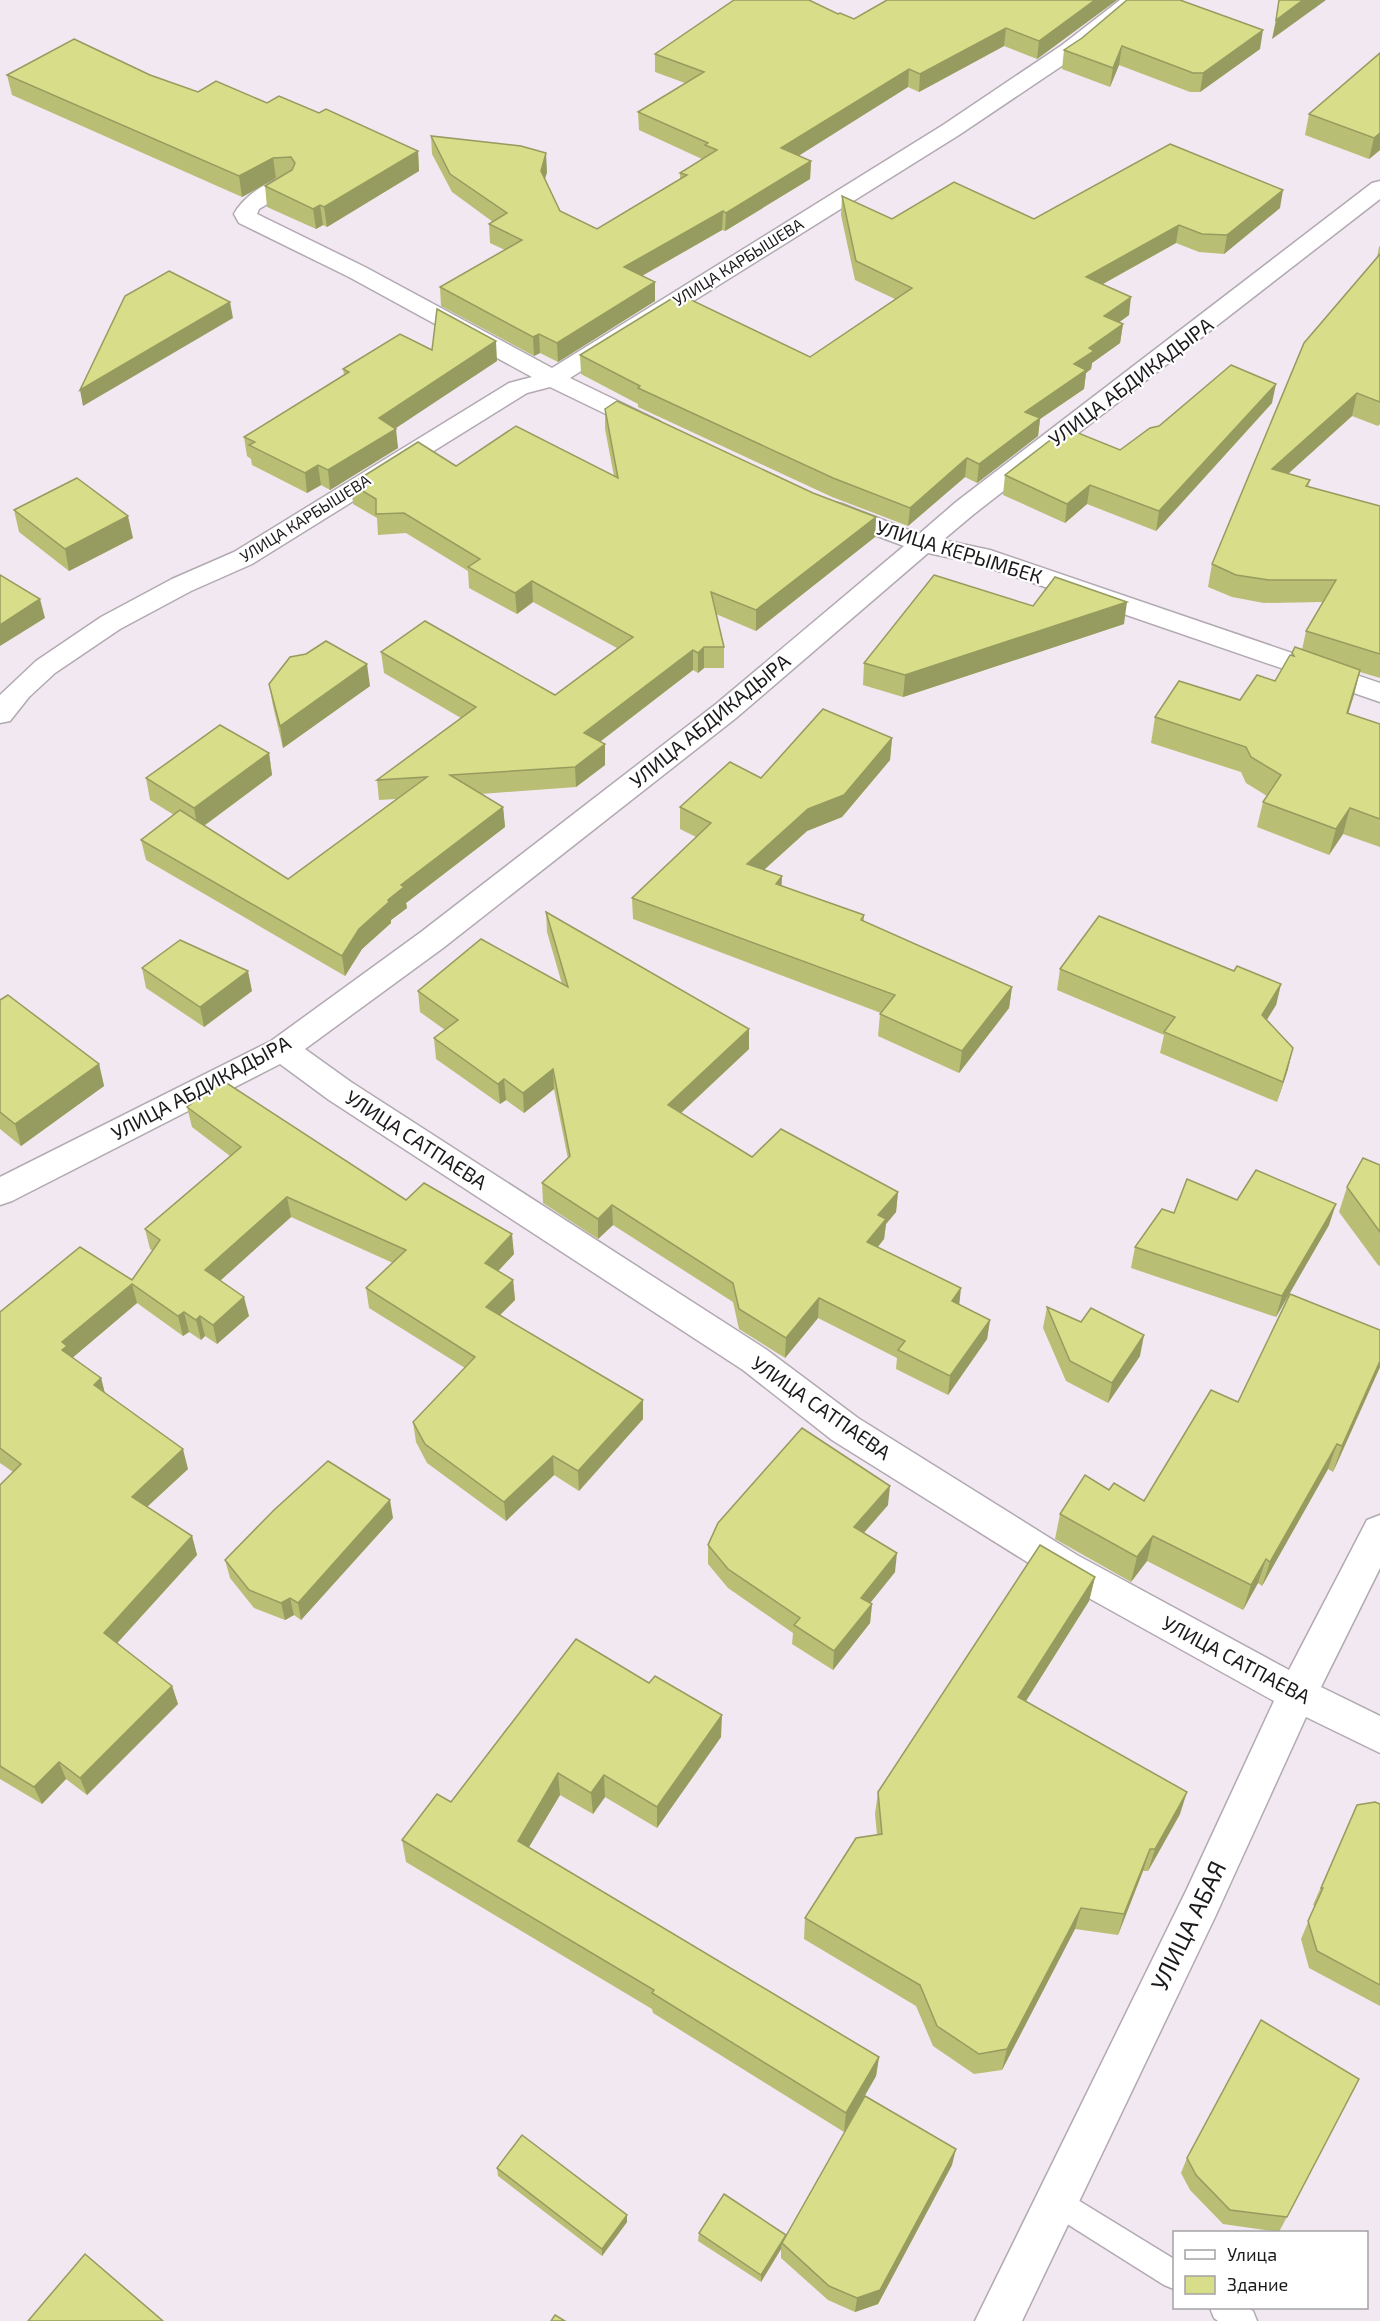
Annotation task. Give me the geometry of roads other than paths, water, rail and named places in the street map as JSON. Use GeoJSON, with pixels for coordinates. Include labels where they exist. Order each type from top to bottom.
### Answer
{"type":"FeatureCollection","features":[{"type":"Feature","properties":{"kind":"street","name":"УЛИЦА КАРБЫШЕВА"},"geometry":{"type":"LineString","coordinates":[[0,714],[18,690],[47,664],[197,576],[243,558],[518,388],[551,379],[586,355],[747,258],[802,221],[951,130],[1070,51],[1132,0]]}},
{"type":"Feature","properties":{"kind":"street"},"geometry":{"type":"LineString","coordinates":[[285,184],[250,205],[245,214],[247,218],[357,272],[537,369],[551,379],[573,387],[673,436]]}},
{"type":"Feature","properties":{"kind":"street","name":"УЛИЦА АБДИКАДЫРА"},"geometry":{"type":"LineString","coordinates":[[0,1192],[282,1049],[432,940],[726,711],[965,508],[1380,188]]}},
{"type":"Feature","properties":{"kind":"street","name":"УЛИЦА КЕРЫМБЕК"},"geometry":{"type":"LineString","coordinates":[[811,500],[922,544],[981,556],[1380,693]]}},
{"type":"Feature","properties":{"kind":"street","name":"УЛИЦА САТПАЕВА"},"geometry":{"type":"LineString","coordinates":[[282,1049],[340,1091],[755,1360],[855,1435],[1064,1566],[1297,1694],[1380,1735]]}},
{"type":"Feature","properties":{"kind":"street","name":"УЛИЦА АБАЯ"},"geometry":{"type":"LineString","coordinates":[[998,2321],[1055,2200],[1202,1903],[1297,1694],[1380,1531]]}},
{"type":"Feature","properties":{"kind":"lane"},"geometry":{"type":"LineString","coordinates":[[1055,2200],[1173,2274]]}},
{"type":"Feature","properties":{"kind":"lane"},"geometry":{"type":"LineString","coordinates":[[1227,2309],[1243,2321]]}}]}
